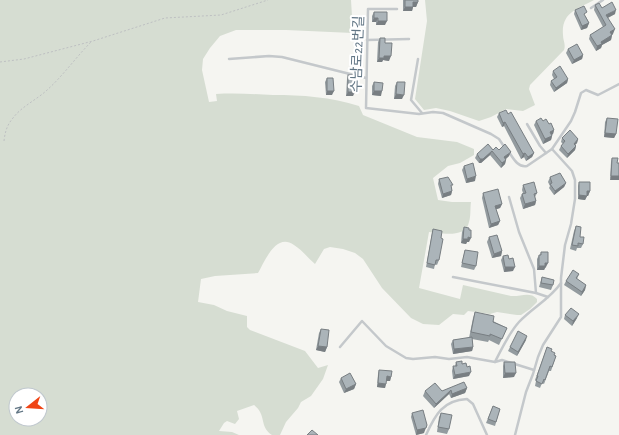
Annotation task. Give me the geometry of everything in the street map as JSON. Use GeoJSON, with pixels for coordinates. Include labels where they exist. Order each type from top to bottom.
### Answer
{"type":"FeatureCollection","features":[{"type":"Feature","properties":{"kind":"lane"},"geometry":{"type":"LineString","coordinates":[[591,8],[603,0]]}},
{"type":"Feature","properties":{"kind":"lane","name":"수남로22번길"},"geometry":{"type":"LineString","coordinates":[[397,10],[368,9],[366,108],[418,114],[433,112],[443,113],[491,134],[498,139],[523,167],[527,166],[552,149],[571,121],[581,93],[586,90],[598,95],[619,84]]}},
{"type":"Feature","properties":{"kind":"lane"},"geometry":{"type":"LineString","coordinates":[[367,40],[409,39]]}},
{"type":"Feature","properties":{"kind":"lane"},"geometry":{"type":"LineString","coordinates":[[229,59],[269,56],[282,57],[366,78]]}},
{"type":"Feature","properties":{"kind":"lane"},"geometry":{"type":"LineString","coordinates":[[418,59],[411,100],[423,114]]}},
{"type":"Feature","properties":{"kind":"lane"},"geometry":{"type":"LineString","coordinates":[[527,124],[546,153]]}},
{"type":"Feature","properties":{"kind":"lane"},"geometry":{"type":"LineString","coordinates":[[515,435],[526,392],[543,345],[561,317],[565,245],[571,224],[575,180],[572,171],[552,149]]}},
{"type":"Feature","properties":{"kind":"lane"},"geometry":{"type":"LineString","coordinates":[[509,197],[519,232],[533,265],[536,293]]}},
{"type":"Feature","properties":{"kind":"lane"},"geometry":{"type":"LineString","coordinates":[[453,277],[536,293],[549,297]]}},
{"type":"Feature","properties":{"kind":"lane"},"geometry":{"type":"LineString","coordinates":[[495,362],[504,343],[520,322],[555,292],[562,283]]}},
{"type":"Feature","properties":{"kind":"lane"},"geometry":{"type":"LineString","coordinates":[[340,347],[362,320],[386,346],[406,358],[413,359],[435,357],[449,359],[466,357],[495,362],[502,360],[534,370]]}},
{"type":"Feature","properties":{"kind":"lane"},"geometry":{"type":"LineString","coordinates":[[426,435],[437,412],[447,405],[462,400],[467,400],[473,404],[487,435]]}},
{"type":"Feature","properties":{"kind":"path"},"geometry":{"type":"LineString","coordinates":[[0,62],[24,58],[93,41],[166,18],[221,15],[268,0]]}},
{"type":"Feature","properties":{"kind":"path"},"geometry":{"type":"LineString","coordinates":[[4,141],[5,133],[14,117],[60,78],[78,55],[93,41]]}},
{"type":"Feature","properties":{"kind":"shaded area"},"geometry":{"type":"Polygon","coordinates":[[[0,0],[351,0],[353,33],[286,30],[236,30],[220,36],[203,59],[202,70],[209,102],[217,101],[216,94],[295,95],[316,97],[359,106],[363,115],[417,137],[457,142],[474,149],[474,155],[460,163],[448,166],[433,178],[438,200],[471,202],[470,217],[467,227],[458,233],[446,234],[429,232],[419,288],[460,299],[463,285],[511,296],[531,295],[537,299],[537,302],[521,315],[497,312],[490,314],[468,311],[464,315],[453,314],[439,325],[423,324],[411,318],[382,288],[363,259],[355,253],[330,247],[324,249],[315,264],[294,245],[288,242],[282,242],[277,245],[268,255],[258,273],[215,276],[201,279],[198,302],[214,305],[227,311],[247,316],[247,327],[250,330],[305,351],[318,368],[328,365],[323,379],[311,396],[301,402],[286,422],[280,435],[272,435],[268,432],[258,409],[254,405],[237,411],[239,419],[235,424],[227,421],[219,431],[232,432],[239,435],[0,435],[0,0]]]}},
{"type":"Feature","properties":{"kind":"shaded area"},"geometry":{"type":"Polygon","coordinates":[[[425,0],[594,0],[572,12],[565,21],[563,27],[564,50],[530,85],[529,89],[535,105],[523,111],[506,109],[491,117],[479,121],[436,108],[424,110],[415,99],[427,21],[425,0]]]}},
{"type":"Feature","properties":{"kind":"building"},"geometry":{"type":"Polygon","coordinates":[[[405,0],[418,0],[418,2],[413,2],[413,7],[405,7],[405,0]]]}},
{"type":"Feature","properties":{"kind":"building"},"geometry":{"type":"Polygon","coordinates":[[[612,2],[616,10],[606,15],[615,29],[610,32],[612,35],[601,42],[602,44],[597,46],[590,35],[606,25],[595,5],[599,3],[602,8],[612,2]]]}},
{"type":"Feature","properties":{"kind":"building"},"geometry":{"type":"Polygon","coordinates":[[[584,6],[587,12],[584,14],[589,23],[582,26],[575,10],[584,6]]]}},
{"type":"Feature","properties":{"kind":"building"},"geometry":{"type":"Polygon","coordinates":[[[374,12],[387,12],[387,21],[378,21],[378,18],[374,18],[374,12]]]}},
{"type":"Feature","properties":{"kind":"building"},"geometry":{"type":"Polygon","coordinates":[[[380,38],[385,38],[385,43],[392,43],[391,56],[379,58],[380,38]]]}},
{"type":"Feature","properties":{"kind":"building"},"geometry":{"type":"Polygon","coordinates":[[[577,44],[583,55],[574,60],[568,49],[577,44]]]}},
{"type":"Feature","properties":{"kind":"building"},"geometry":{"type":"Polygon","coordinates":[[[560,66],[568,79],[556,88],[551,81],[557,77],[553,71],[560,66]]]}},
{"type":"Feature","properties":{"kind":"building"},"geometry":{"type":"Polygon","coordinates":[[[348,75],[355,75],[355,92],[348,92],[348,75]]]}},
{"type":"Feature","properties":{"kind":"building"},"geometry":{"type":"Polygon","coordinates":[[[327,78],[333,78],[334,91],[327,91],[327,78]]]}},
{"type":"Feature","properties":{"kind":"building"},"geometry":{"type":"Polygon","coordinates":[[[374,82],[383,83],[382,91],[374,91],[374,82]]]}},
{"type":"Feature","properties":{"kind":"building"},"geometry":{"type":"Polygon","coordinates":[[[397,82],[405,82],[404,95],[396,94],[397,82]]]}},
{"type":"Feature","properties":{"kind":"building"},"geometry":{"type":"Polygon","coordinates":[[[506,110],[508,114],[511,112],[534,153],[528,157],[525,153],[523,154],[505,122],[503,123],[499,113],[506,110]]]}},
{"type":"Feature","properties":{"kind":"building"},"geometry":{"type":"Polygon","coordinates":[[[541,118],[543,121],[546,119],[549,124],[551,123],[554,130],[550,132],[552,136],[545,139],[536,121],[541,118]]]}},
{"type":"Feature","properties":{"kind":"building"},"geometry":{"type":"Polygon","coordinates":[[[607,118],[618,119],[616,134],[605,133],[607,118]]]}},
{"type":"Feature","properties":{"kind":"building"},"geometry":{"type":"Polygon","coordinates":[[[570,130],[578,139],[574,144],[576,146],[568,154],[561,146],[565,141],[562,138],[570,130]]]}},
{"type":"Feature","properties":{"kind":"building"},"geometry":{"type":"Polygon","coordinates":[[[488,144],[493,150],[496,147],[499,150],[505,144],[511,152],[504,157],[506,160],[502,163],[492,151],[483,159],[480,159],[477,154],[488,144]]]}},
{"type":"Feature","properties":{"kind":"building"},"geometry":{"type":"Polygon","coordinates":[[[612,158],[618,158],[617,163],[619,163],[619,176],[611,176],[612,158]]]}},
{"type":"Feature","properties":{"kind":"building"},"geometry":{"type":"Polygon","coordinates":[[[473,163],[476,176],[467,179],[464,166],[473,163]]]}},
{"type":"Feature","properties":{"kind":"building"},"geometry":{"type":"Polygon","coordinates":[[[560,173],[566,183],[555,191],[550,184],[552,183],[550,177],[560,173]]]}},
{"type":"Feature","properties":{"kind":"building"},"geometry":{"type":"Polygon","coordinates":[[[448,177],[453,185],[451,185],[452,191],[443,194],[439,179],[448,177]]]}},
{"type":"Feature","properties":{"kind":"building"},"geometry":{"type":"Polygon","coordinates":[[[534,182],[537,193],[534,194],[536,201],[525,204],[522,194],[526,193],[523,185],[534,182]]]}},
{"type":"Feature","properties":{"kind":"building"},"geometry":{"type":"Polygon","coordinates":[[[579,182],[590,182],[590,191],[587,191],[587,196],[579,195],[579,182]]]}},
{"type":"Feature","properties":{"kind":"building"},"geometry":{"type":"Polygon","coordinates":[[[498,189],[502,204],[495,206],[500,221],[491,224],[483,193],[498,189]]]}},
{"type":"Feature","properties":{"kind":"building"},"geometry":{"type":"Polygon","coordinates":[[[576,226],[581,227],[580,237],[584,237],[583,244],[578,243],[578,246],[572,245],[576,226]]]}},
{"type":"Feature","properties":{"kind":"building"},"geometry":{"type":"Polygon","coordinates":[[[464,227],[471,230],[471,238],[468,237],[468,239],[463,239],[464,227]]]}},
{"type":"Feature","properties":{"kind":"building"},"geometry":{"type":"Polygon","coordinates":[[[433,229],[442,231],[441,238],[443,239],[439,260],[436,260],[435,265],[427,263],[433,229]]]}},
{"type":"Feature","properties":{"kind":"building"},"geometry":{"type":"Polygon","coordinates":[[[497,235],[502,251],[494,254],[489,237],[497,235]]]}},
{"type":"Feature","properties":{"kind":"building"},"geometry":{"type":"Polygon","coordinates":[[[465,250],[478,252],[476,266],[462,263],[465,250]]]}},
{"type":"Feature","properties":{"kind":"building"},"geometry":{"type":"Polygon","coordinates":[[[541,252],[548,252],[548,263],[545,263],[545,266],[539,266],[539,255],[541,255],[541,252]]]}},
{"type":"Feature","properties":{"kind":"building"},"geometry":{"type":"Polygon","coordinates":[[[508,255],[509,259],[513,258],[515,267],[505,267],[503,256],[508,255]]]}},
{"type":"Feature","properties":{"kind":"building"},"geometry":{"type":"Polygon","coordinates":[[[573,270],[579,274],[576,278],[586,285],[582,292],[566,281],[573,270]]]}},
{"type":"Feature","properties":{"kind":"building"},"geometry":{"type":"Polygon","coordinates":[[[542,277],[554,280],[553,285],[541,283],[542,277]]]}},
{"type":"Feature","properties":{"kind":"building"},"geometry":{"type":"Polygon","coordinates":[[[571,308],[579,314],[573,321],[565,315],[571,308]]]}},
{"type":"Feature","properties":{"kind":"building"},"geometry":{"type":"Polygon","coordinates":[[[475,312],[494,316],[493,322],[507,328],[502,339],[490,334],[490,336],[471,332],[475,312]]]}},
{"type":"Feature","properties":{"kind":"building"},"geometry":{"type":"Polygon","coordinates":[[[321,329],[329,330],[327,347],[318,346],[321,329]]]}},
{"type":"Feature","properties":{"kind":"building"},"geometry":{"type":"Polygon","coordinates":[[[518,331],[527,336],[518,352],[510,347],[518,331]]]}},
{"type":"Feature","properties":{"kind":"building"},"geometry":{"type":"Polygon","coordinates":[[[472,337],[473,347],[454,349],[453,340],[472,337]]]}},
{"type":"Feature","properties":{"kind":"building"},"geometry":{"type":"Polygon","coordinates":[[[547,347],[552,349],[551,351],[555,353],[554,355],[556,356],[552,367],[550,366],[542,384],[536,381],[547,347]]]}},
{"type":"Feature","properties":{"kind":"building"},"geometry":{"type":"Polygon","coordinates":[[[462,361],[462,364],[466,363],[467,367],[470,366],[471,372],[455,375],[453,366],[457,366],[456,362],[462,361]]]}},
{"type":"Feature","properties":{"kind":"building"},"geometry":{"type":"Polygon","coordinates":[[[504,362],[515,362],[516,373],[505,373],[504,362]]]}},
{"type":"Feature","properties":{"kind":"building"},"geometry":{"type":"Polygon","coordinates":[[[379,370],[392,371],[391,377],[387,376],[386,384],[378,383],[379,370]]]}},
{"type":"Feature","properties":{"kind":"building"},"geometry":{"type":"Polygon","coordinates":[[[350,373],[356,384],[346,389],[341,378],[350,373]]]}},
{"type":"Feature","properties":{"kind":"building"},"geometry":{"type":"Polygon","coordinates":[[[464,382],[467,388],[452,394],[451,390],[436,404],[425,391],[435,383],[442,391],[464,382]]]}},
{"type":"Feature","properties":{"kind":"building"},"geometry":{"type":"Polygon","coordinates":[[[493,406],[500,409],[496,422],[488,419],[493,406]]]}},
{"type":"Feature","properties":{"kind":"building"},"geometry":{"type":"Polygon","coordinates":[[[423,410],[427,425],[426,428],[417,430],[412,413],[423,410]]]}},
{"type":"Feature","properties":{"kind":"building"},"geometry":{"type":"Polygon","coordinates":[[[441,413],[452,415],[449,429],[438,427],[441,413]]]}},
{"type":"Feature","properties":{"kind":"building"},"geometry":{"type":"Polygon","coordinates":[[[312,430],[318,435],[307,435],[312,430]]]}}]}
